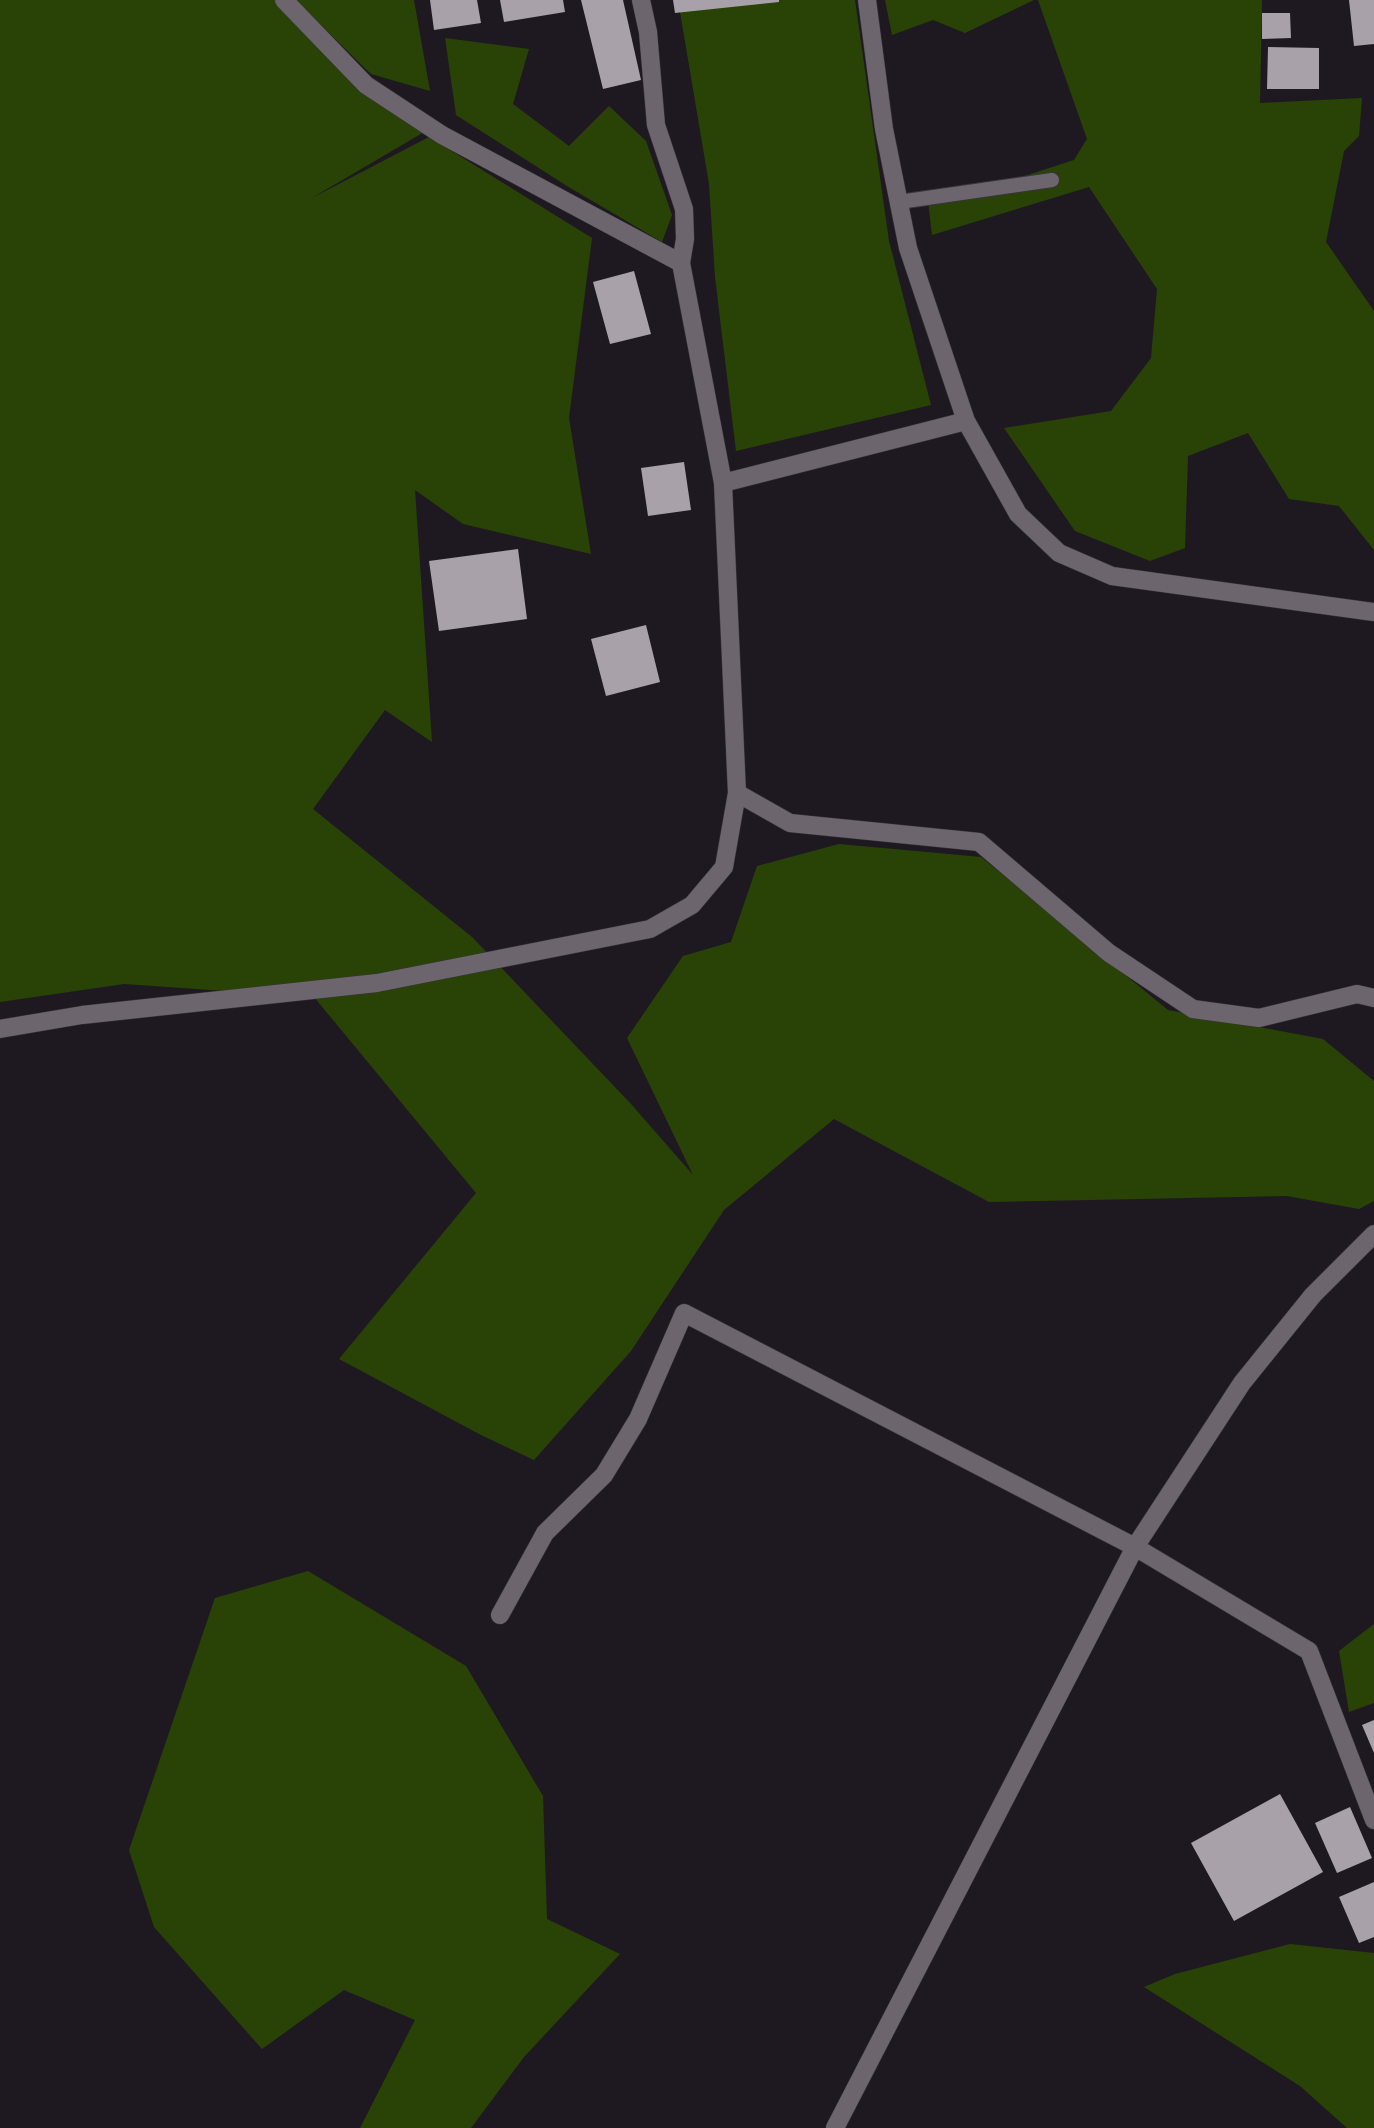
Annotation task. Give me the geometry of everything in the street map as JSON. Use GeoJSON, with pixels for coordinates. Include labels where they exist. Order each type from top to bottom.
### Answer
{"type":"FeatureCollection","features":[{"type":"Feature","properties":{"kind":"street"},"geometry":{"type":"LineString","coordinates":[[284,0],[366,85],[442,135],[681,263]]}},
{"type":"Feature","properties":{"kind":"street"},"geometry":{"type":"LineString","coordinates":[[0,1029],[82,1015],[377,983],[650,929],[692,905],[724,867],[737,793],[723,483],[681,263],[685,239],[684,209],[656,125],[648,32],[640,0]]}},
{"type":"Feature","properties":{"kind":"street"},"geometry":{"type":"LineString","coordinates":[[867,0],[884,129],[908,247],[966,421],[1018,514],[1059,553],[1112,576],[1374,612]]}},
{"type":"Feature","properties":{"kind":"street"},"geometry":{"type":"LineString","coordinates":[[723,483],[966,421]]}},
{"type":"Feature","properties":{"kind":"street"},"geometry":{"type":"LineString","coordinates":[[737,793],[790,823],[979,842],[1108,953],[1193,1009],[1259,1018],[1357,994],[1374,998]]}},
{"type":"Feature","properties":{"kind":"street"},"geometry":{"type":"LineString","coordinates":[[835,2128],[1135,1547],[1242,1383],[1313,1295],[1374,1234]]}},
{"type":"Feature","properties":{"kind":"street"},"geometry":{"type":"LineString","coordinates":[[500,1615],[545,1533],[604,1475],[638,1419],[684,1313],[1135,1547],[1309,1651],[1374,1820]]}},
{"type":"Feature","properties":{"kind":"lane"},"geometry":{"type":"LineString","coordinates":[[899,202],[1052,180]]}},
{"type":"Feature","properties":{"kind":"green space"},"geometry":{"type":"Polygon","coordinates":[[[0,0],[280,0],[431,128],[310,199],[429,137],[592,238],[569,418],[591,554],[463,524],[415,490],[432,742],[385,710],[313,809],[472,937],[631,1104],[693,1175],[627,1038],[683,956],[731,942],[757,866],[839,844],[981,857],[1168,1010],[1323,1039],[1374,1081],[1374,1201],[1359,1209],[1287,1196],[989,1202],[834,1119],[724,1210],[631,1351],[534,1460],[481,1435],[339,1359],[476,1193],[314,997],[124,984],[0,1002],[0,0]]]}},
{"type":"Feature","properties":{"kind":"green space"},"geometry":{"type":"Polygon","coordinates":[[[295,0],[414,0],[430,91],[371,74],[295,0]]]}},
{"type":"Feature","properties":{"kind":"green space"},"geometry":{"type":"Polygon","coordinates":[[[678,0],[855,0],[889,241],[931,405],[736,451],[715,277],[709,184],[678,0]]]}},
{"type":"Feature","properties":{"kind":"green space"},"geometry":{"type":"Polygon","coordinates":[[[885,0],[1034,0],[965,33],[933,20],[892,35],[885,0]]]}},
{"type":"Feature","properties":{"kind":"green space"},"geometry":{"type":"Polygon","coordinates":[[[1038,0],[1262,0],[1260,103],[1362,98],[1359,136],[1344,151],[1326,242],[1374,311],[1374,550],[1339,506],[1289,499],[1248,433],[1188,456],[1185,548],[1150,561],[1075,531],[1004,428],[1111,411],[1151,358],[1157,289],[1089,187],[932,235],[928,201],[994,186],[1074,160],[1087,139],[1038,0]]]}},
{"type":"Feature","properties":{"kind":"green space"},"geometry":{"type":"Polygon","coordinates":[[[445,38],[529,49],[513,104],[569,146],[609,106],[646,141],[672,215],[662,242],[567,186],[456,115],[445,38]]]}},
{"type":"Feature","properties":{"kind":"green space"},"geometry":{"type":"Polygon","coordinates":[[[308,1571],[466,1666],[543,1796],[547,1919],[620,1954],[524,2057],[471,2128],[360,2128],[415,2020],[344,1990],[262,2049],[154,1927],[129,1850],[215,1598],[308,1571]]]}},
{"type":"Feature","properties":{"kind":"green space"},"geometry":{"type":"Polygon","coordinates":[[[1374,1624],[1374,1703],[1349,1712],[1339,1651],[1374,1624]]]}},
{"type":"Feature","properties":{"kind":"green space"},"geometry":{"type":"Polygon","coordinates":[[[1290,1944],[1374,1953],[1374,2128],[1347,2128],[1300,2086],[1144,1987],[1175,1974],[1290,1944]]]}},
{"type":"Feature","properties":{"kind":"building"},"geometry":{"type":"Polygon","coordinates":[[[430,0],[477,0],[481,23],[434,30],[430,0]]]}},
{"type":"Feature","properties":{"kind":"building"},"geometry":{"type":"Polygon","coordinates":[[[500,0],[563,0],[565,12],[504,22],[500,0]]]}},
{"type":"Feature","properties":{"kind":"building"},"geometry":{"type":"Polygon","coordinates":[[[581,0],[623,0],[641,80],[603,89],[581,0]]]}},
{"type":"Feature","properties":{"kind":"building"},"geometry":{"type":"Polygon","coordinates":[[[673,0],[779,0],[779,2],[675,13],[673,0]]]}},
{"type":"Feature","properties":{"kind":"building"},"geometry":{"type":"Polygon","coordinates":[[[1349,0],[1374,0],[1374,44],[1354,46],[1349,0]]]}},
{"type":"Feature","properties":{"kind":"building"},"geometry":{"type":"Polygon","coordinates":[[[1262,13],[1290,13],[1291,38],[1262,39],[1262,13]]]}},
{"type":"Feature","properties":{"kind":"building"},"geometry":{"type":"Polygon","coordinates":[[[1268,47],[1319,48],[1319,89],[1267,89],[1268,47]]]}},
{"type":"Feature","properties":{"kind":"building"},"geometry":{"type":"Polygon","coordinates":[[[634,271],[651,334],[610,344],[593,282],[634,271]]]}},
{"type":"Feature","properties":{"kind":"building"},"geometry":{"type":"Polygon","coordinates":[[[684,462],[691,510],[648,516],[641,468],[684,462]]]}},
{"type":"Feature","properties":{"kind":"building"},"geometry":{"type":"Polygon","coordinates":[[[518,549],[527,619],[439,631],[429,561],[518,549]]]}},
{"type":"Feature","properties":{"kind":"building"},"geometry":{"type":"Polygon","coordinates":[[[646,625],[660,682],[606,696],[591,639],[646,625]]]}},
{"type":"Feature","properties":{"kind":"building"},"geometry":{"type":"Polygon","coordinates":[[[1374,1720],[1374,1753],[1362,1725],[1374,1720]]]}},
{"type":"Feature","properties":{"kind":"building"},"geometry":{"type":"Polygon","coordinates":[[[1280,1794],[1323,1872],[1234,1921],[1191,1843],[1280,1794]]]}},
{"type":"Feature","properties":{"kind":"building"},"geometry":{"type":"Polygon","coordinates":[[[1350,1807],[1372,1858],[1337,1873],[1315,1823],[1350,1807]]]}},
{"type":"Feature","properties":{"kind":"building"},"geometry":{"type":"Polygon","coordinates":[[[1374,1882],[1374,1937],[1359,1943],[1339,1897],[1374,1882]]]}}]}
